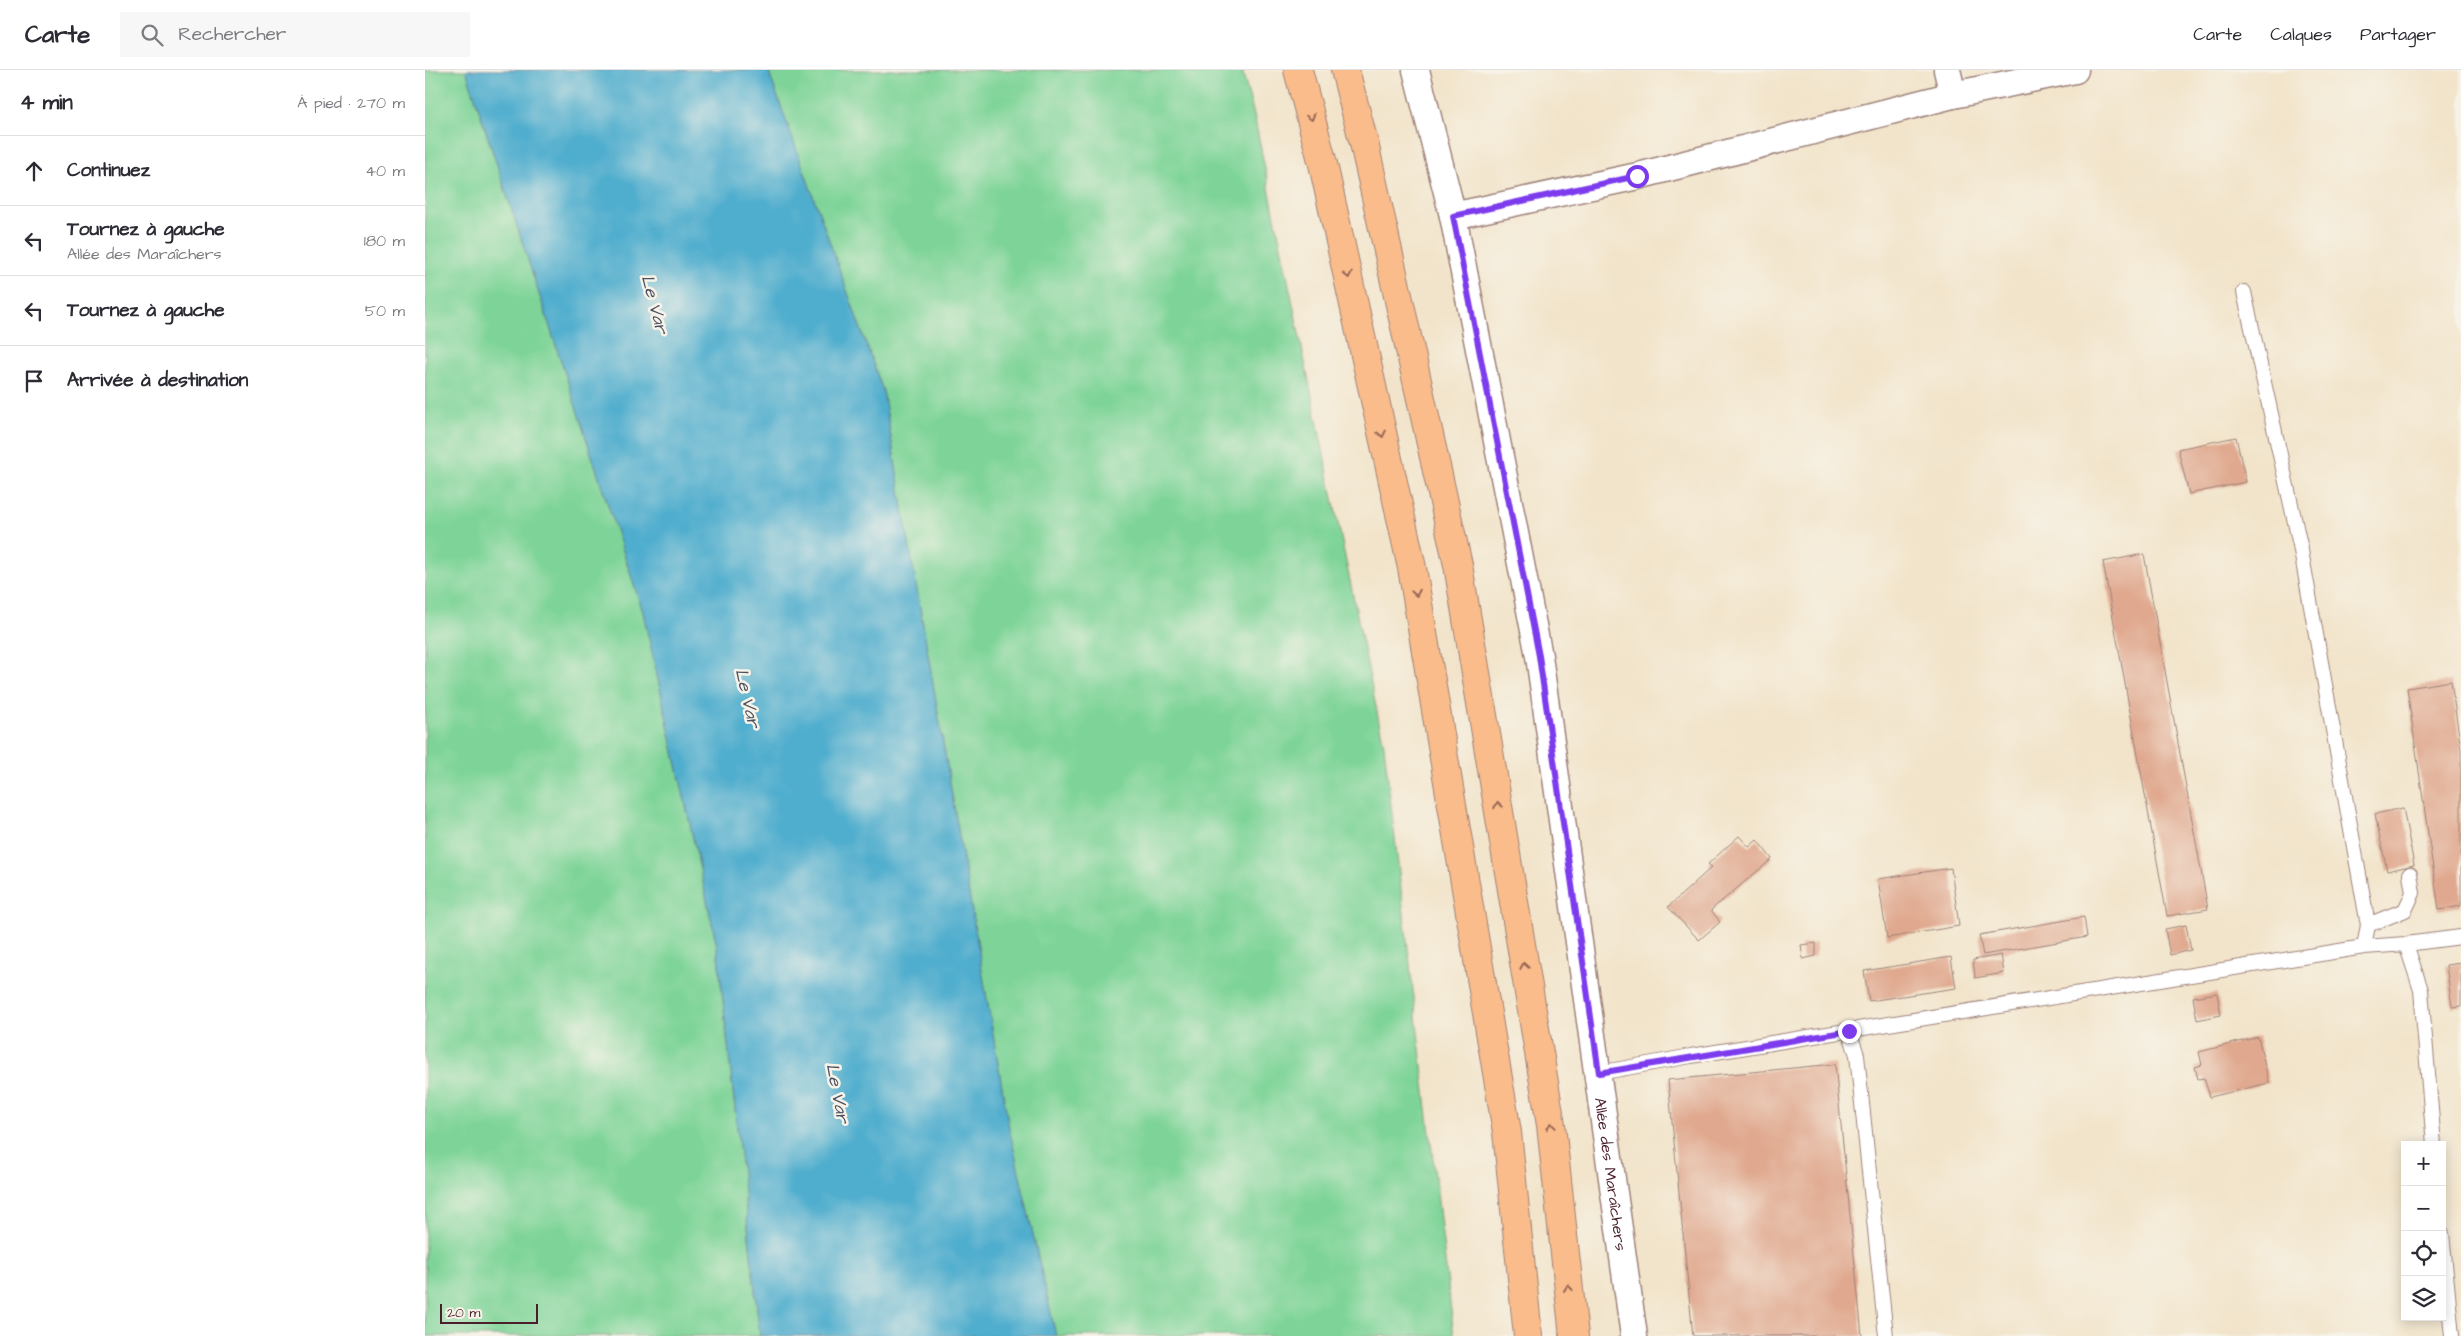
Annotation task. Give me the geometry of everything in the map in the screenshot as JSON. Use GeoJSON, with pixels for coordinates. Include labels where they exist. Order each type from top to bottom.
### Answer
{"type":"FeatureCollection","features":[{"type":"Feature","properties":{"kind":"highway"},"geometry":{"type":"LineString","coordinates":[[1298,70],[1323,164],[1412,568],[1507,1132],[1528,1336]]}},
{"type":"Feature","properties":{"kind":"highway"},"geometry":{"type":"LineString","coordinates":[[1345,70],[1364,143],[1458,565],[1551,1125],[1574,1336]]}},
{"type":"Feature","properties":{"kind":"street","name":"Allée des Maraîchers"},"geometry":{"type":"LineString","coordinates":[[1416,70],[1453,216],[1539,656],[1599,1073],[1634,1336]]}},
{"type":"Feature","properties":{"kind":"street"},"geometry":{"type":"LineString","coordinates":[[1947,70],[1953,95]]}},
{"type":"Feature","properties":{"kind":"street"},"geometry":{"type":"LineString","coordinates":[[1453,216],[1637,176],[1953,95],[2075,70]]}},
{"type":"Feature","properties":{"kind":"lane"},"geometry":{"type":"LineString","coordinates":[[2244,292],[2300,545],[2367,925],[2364,947]]}},
{"type":"Feature","properties":{"kind":"lane"},"geometry":{"type":"LineString","coordinates":[[2367,925],[2405,910],[2413,893],[2410,874]]}},
{"type":"Feature","properties":{"kind":"lane"},"geometry":{"type":"LineString","coordinates":[[1599,1073],[2364,947],[2461,937]]}},
{"type":"Feature","properties":{"kind":"lane"},"geometry":{"type":"LineString","coordinates":[[2406,944],[2421,990],[2434,1141]]}},
{"type":"Feature","properties":{"kind":"lane"},"geometry":{"type":"LineString","coordinates":[[1849,1031],[1857,1055],[1886,1336]]}},
{"type":"Feature","properties":{"kind":"lane"},"geometry":{"type":"LineString","coordinates":[[2446,1270],[2453,1336]]}},
{"type":"Feature","properties":{"kind":"green space"},"geometry":{"type":"Polygon","coordinates":[[[425,70],[466,70],[643,612],[717,946],[760,1336],[425,1336],[425,70]]]}},
{"type":"Feature","properties":{"kind":"green space"},"geometry":{"type":"Polygon","coordinates":[[[768,70],[1242,70],[1254,115],[1384,746],[1454,1336],[1056,1336],[1009,1128],[883,391],[768,70]]]}},
{"type":"Feature","properties":{"kind":"water","name":"Le Var"},"geometry":{"type":"Polygon","coordinates":[[[466,70],[768,70],[883,391],[1009,1128],[1056,1336],[760,1336],[717,946],[643,612],[466,70]]]}},
{"type":"Feature","properties":{"kind":"building"},"geometry":{"type":"Polygon","coordinates":[[[2236,437],[2246,482],[2189,494],[2178,449],[2236,437]]]}},
{"type":"Feature","properties":{"kind":"building"},"geometry":{"type":"Polygon","coordinates":[[[2144,554],[2208,909],[2167,916],[2103,562],[2144,554]]]}},
{"type":"Feature","properties":{"kind":"building"},"geometry":{"type":"Polygon","coordinates":[[[2451,681],[2461,750],[2461,906],[2439,910],[2407,688],[2451,681]]]}},
{"type":"Feature","properties":{"kind":"building"},"geometry":{"type":"Polygon","coordinates":[[[2403,808],[2414,865],[2387,871],[2375,814],[2403,808]]]}},
{"type":"Feature","properties":{"kind":"building"},"geometry":{"type":"Polygon","coordinates":[[[1739,836],[1749,847],[1757,840],[1772,859],[1711,910],[1720,922],[1699,940],[1668,907],[1712,867],[1708,864],[1739,836]]]}},
{"type":"Feature","properties":{"kind":"building"},"geometry":{"type":"Polygon","coordinates":[[[1951,868],[1959,926],[1887,938],[1878,879],[1951,868]]]}},
{"type":"Feature","properties":{"kind":"building"},"geometry":{"type":"Polygon","coordinates":[[[2084,917],[2087,937],[1983,955],[1979,935],[2084,917]]]}},
{"type":"Feature","properties":{"kind":"building"},"geometry":{"type":"Polygon","coordinates":[[[2186,925],[2191,950],[2170,955],[2165,929],[2186,925]]]}},
{"type":"Feature","properties":{"kind":"building"},"geometry":{"type":"Polygon","coordinates":[[[1816,943],[1816,956],[1803,959],[1801,945],[1816,943]]]}},
{"type":"Feature","properties":{"kind":"building"},"geometry":{"type":"Polygon","coordinates":[[[2001,955],[2004,973],[1975,978],[1973,960],[2001,955]]]}},
{"type":"Feature","properties":{"kind":"building"},"geometry":{"type":"Polygon","coordinates":[[[1951,957],[1956,988],[1869,1001],[1864,971],[1951,957]]]}},
{"type":"Feature","properties":{"kind":"building"},"geometry":{"type":"Polygon","coordinates":[[[2461,963],[2461,1006],[2452,1007],[2446,965],[2461,963]]]}},
{"type":"Feature","properties":{"kind":"building"},"geometry":{"type":"Polygon","coordinates":[[[2217,993],[2221,1015],[2197,1020],[2193,997],[2217,993]]]}},
{"type":"Feature","properties":{"kind":"building"},"geometry":{"type":"Polygon","coordinates":[[[2258,1037],[2269,1083],[2210,1097],[2204,1078],[2198,1079],[2195,1067],[2202,1065],[2199,1052],[2258,1037]]]}},
{"type":"Feature","properties":{"kind":"building"},"geometry":{"type":"Polygon","coordinates":[[[1835,1064],[1862,1336],[1693,1336],[1668,1080],[1835,1064]]]}},
{"type":"Feature","properties":{"kind":"route"},"geometry":{"type":"LineString","coordinates":[[1637,176],[1453,216],[1539,656],[1599,1073],[1691,1056],[1849,1031]]}}]}
